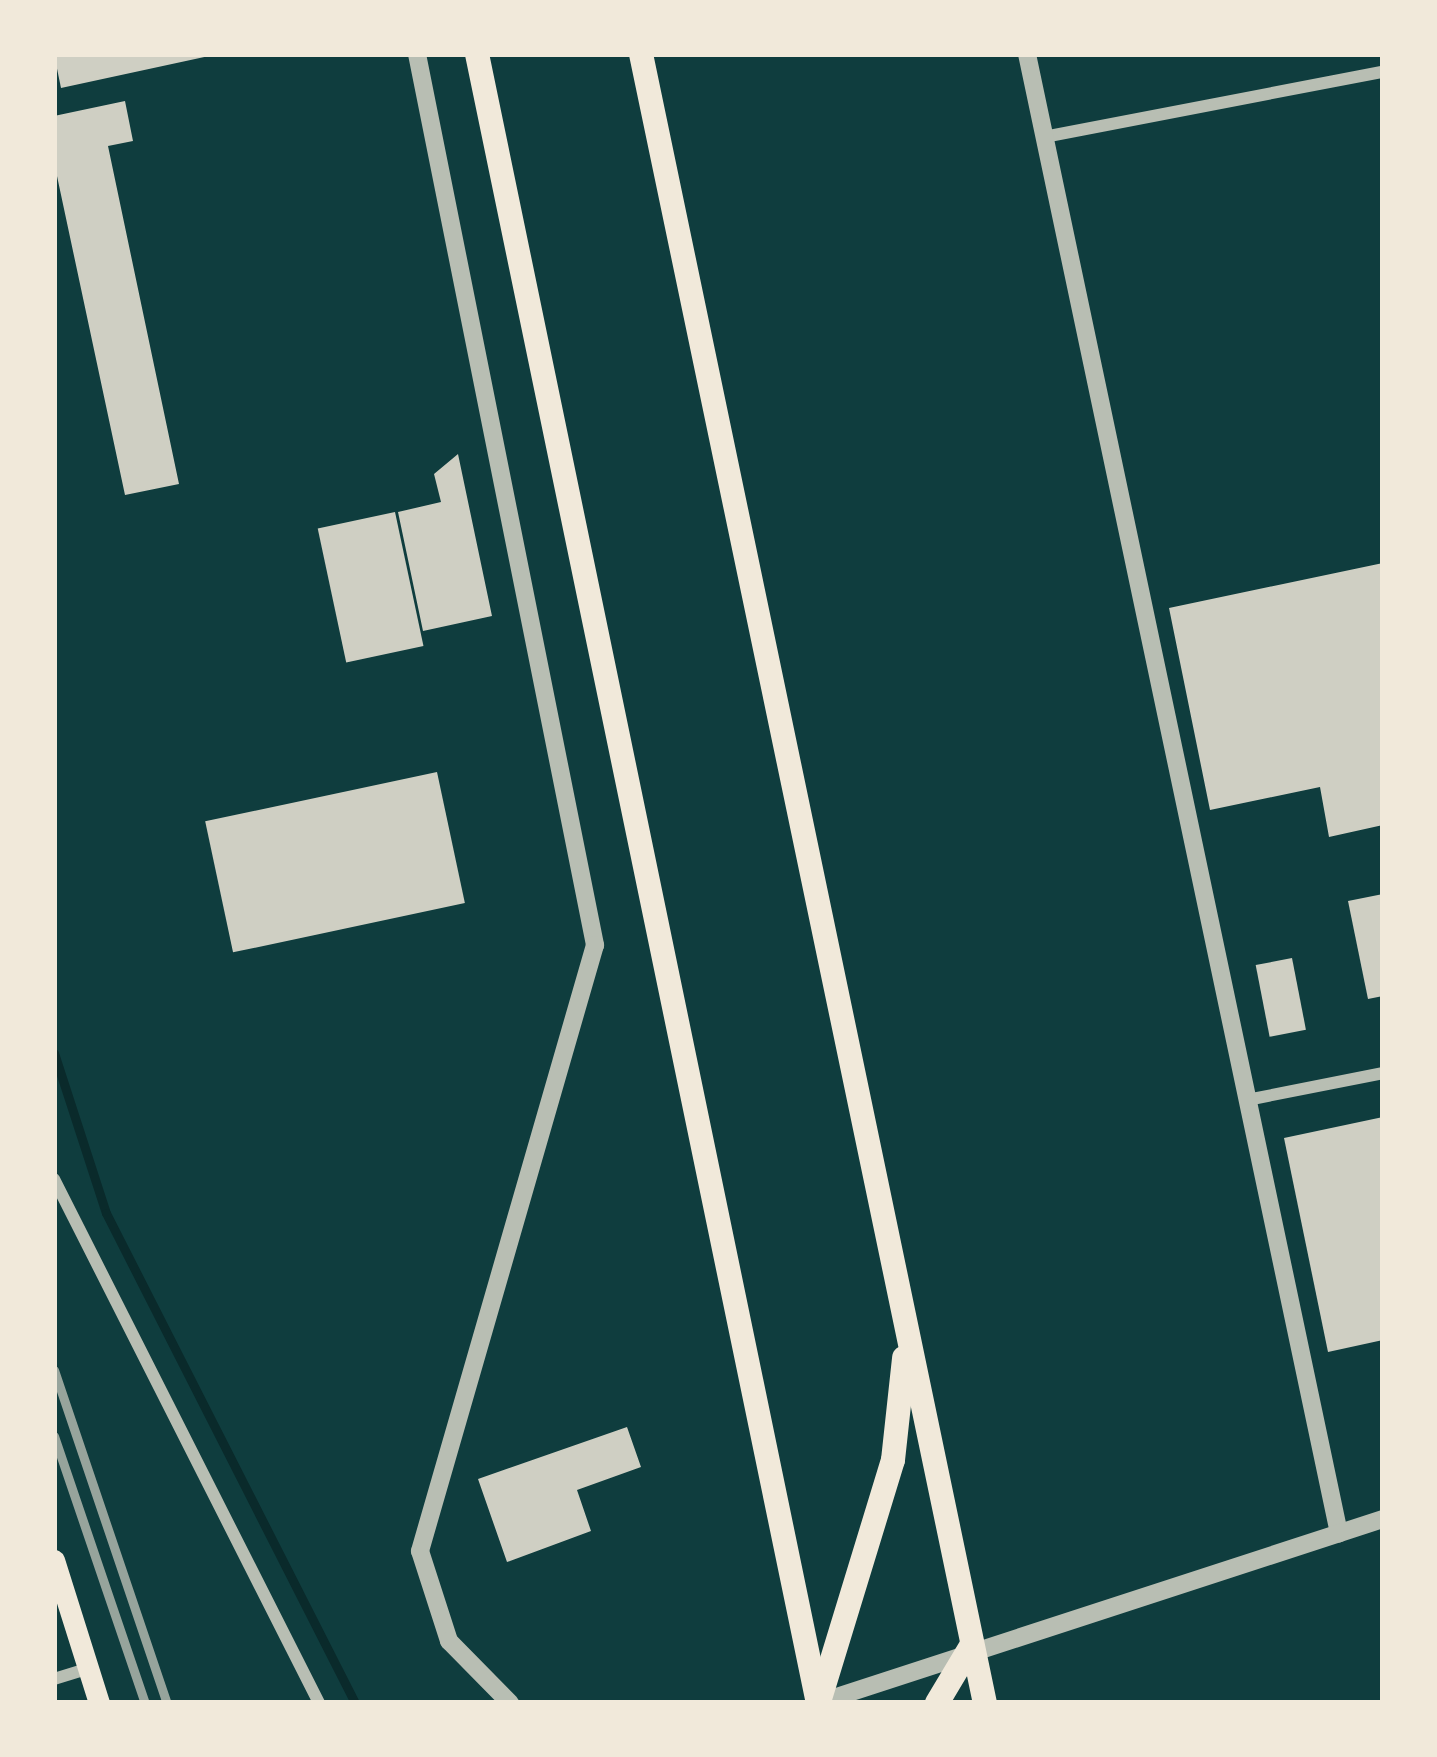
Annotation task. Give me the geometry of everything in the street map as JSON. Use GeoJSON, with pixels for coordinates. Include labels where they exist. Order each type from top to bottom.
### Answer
{"type":"FeatureCollection","features":[{"type":"Feature","properties":{"kind":"highway"},"geometry":{"type":"LineString","coordinates":[[477,54],[818,1703]]}},
{"type":"Feature","properties":{"kind":"highway"},"geometry":{"type":"LineString","coordinates":[[641,54],[985,1703]]}},
{"type":"Feature","properties":{"kind":"highway"},"geometry":{"type":"LineString","coordinates":[[818,1703],[893,1460],[906,1332]]}},
{"type":"Feature","properties":{"kind":"highway"},"geometry":{"type":"LineString","coordinates":[[938,1703],[971,1646]]}},
{"type":"Feature","properties":{"kind":"main road"},"geometry":{"type":"LineString","coordinates":[[54,1560],[99,1703]]}},
{"type":"Feature","properties":{"kind":"street"},"geometry":{"type":"LineString","coordinates":[[417,54],[595,945],[420,1551],[449,1641],[510,1703]]}},
{"type":"Feature","properties":{"kind":"street"},"geometry":{"type":"LineString","coordinates":[[1027,54],[1339,1533]]}},
{"type":"Feature","properties":{"kind":"street"},"geometry":{"type":"LineString","coordinates":[[1044,137],[1383,71]]}},
{"type":"Feature","properties":{"kind":"street"},"geometry":{"type":"LineString","coordinates":[[1247,1100],[1383,1073]]}},
{"type":"Feature","properties":{"kind":"street"},"geometry":{"type":"LineString","coordinates":[[54,1179],[319,1703]]}},
{"type":"Feature","properties":{"kind":"street"},"geometry":{"type":"LineString","coordinates":[[818,1703],[971,1646],[1383,1519]]}},
{"type":"Feature","properties":{"kind":"street"},"geometry":{"type":"LineString","coordinates":[[54,1679],[87,1669]]}},
{"type":"Feature","properties":{"kind":"building"},"geometry":{"type":"Polygon","coordinates":[[[54,54],[209,54],[209,56],[61,88],[54,54]]]}},
{"type":"Feature","properties":{"kind":"building"},"geometry":{"type":"Polygon","coordinates":[[[125,101],[133,141],[108,146],[179,484],[125,495],[54,162],[54,116],[125,101]]]}},
{"type":"Feature","properties":{"kind":"building"},"geometry":{"type":"Polygon","coordinates":[[[458,454],[492,616],[423,631],[398,512],[441,502],[434,474],[458,454]]]}},
{"type":"Feature","properties":{"kind":"building"},"geometry":{"type":"Polygon","coordinates":[[[395,512],[423,646],[346,662],[318,528],[395,512]]]}},
{"type":"Feature","properties":{"kind":"building"},"geometry":{"type":"Polygon","coordinates":[[[1383,563],[1383,825],[1329,837],[1320,787],[1210,810],[1169,608],[1383,563]]]}},
{"type":"Feature","properties":{"kind":"building"},"geometry":{"type":"Polygon","coordinates":[[[437,772],[465,903],[233,952],[205,821],[437,772]]]}},
{"type":"Feature","properties":{"kind":"building"},"geometry":{"type":"Polygon","coordinates":[[[1383,894],[1383,996],[1368,999],[1348,901],[1383,894]]]}},
{"type":"Feature","properties":{"kind":"building"},"geometry":{"type":"Polygon","coordinates":[[[1292,958],[1306,1030],[1270,1037],[1256,965],[1292,958]]]}},
{"type":"Feature","properties":{"kind":"building"},"geometry":{"type":"Polygon","coordinates":[[[1383,1117],[1383,1340],[1328,1352],[1284,1138],[1383,1117]]]}},
{"type":"Feature","properties":{"kind":"building"},"geometry":{"type":"Polygon","coordinates":[[[627,1427],[641,1467],[577,1490],[591,1531],[507,1562],[478,1479],[627,1427]]]}},
{"type":"Feature","properties":{"kind":"waterway"},"geometry":{"type":"LineString","coordinates":[[54,1053],[106,1213],[355,1703]]}},
{"type":"Feature","properties":{"kind":"railway"},"geometry":{"type":"LineString","coordinates":[[54,1370],[167,1703]]}},
{"type":"Feature","properties":{"kind":"railway"},"geometry":{"type":"LineString","coordinates":[[54,1436],[145,1703]]}}]}
